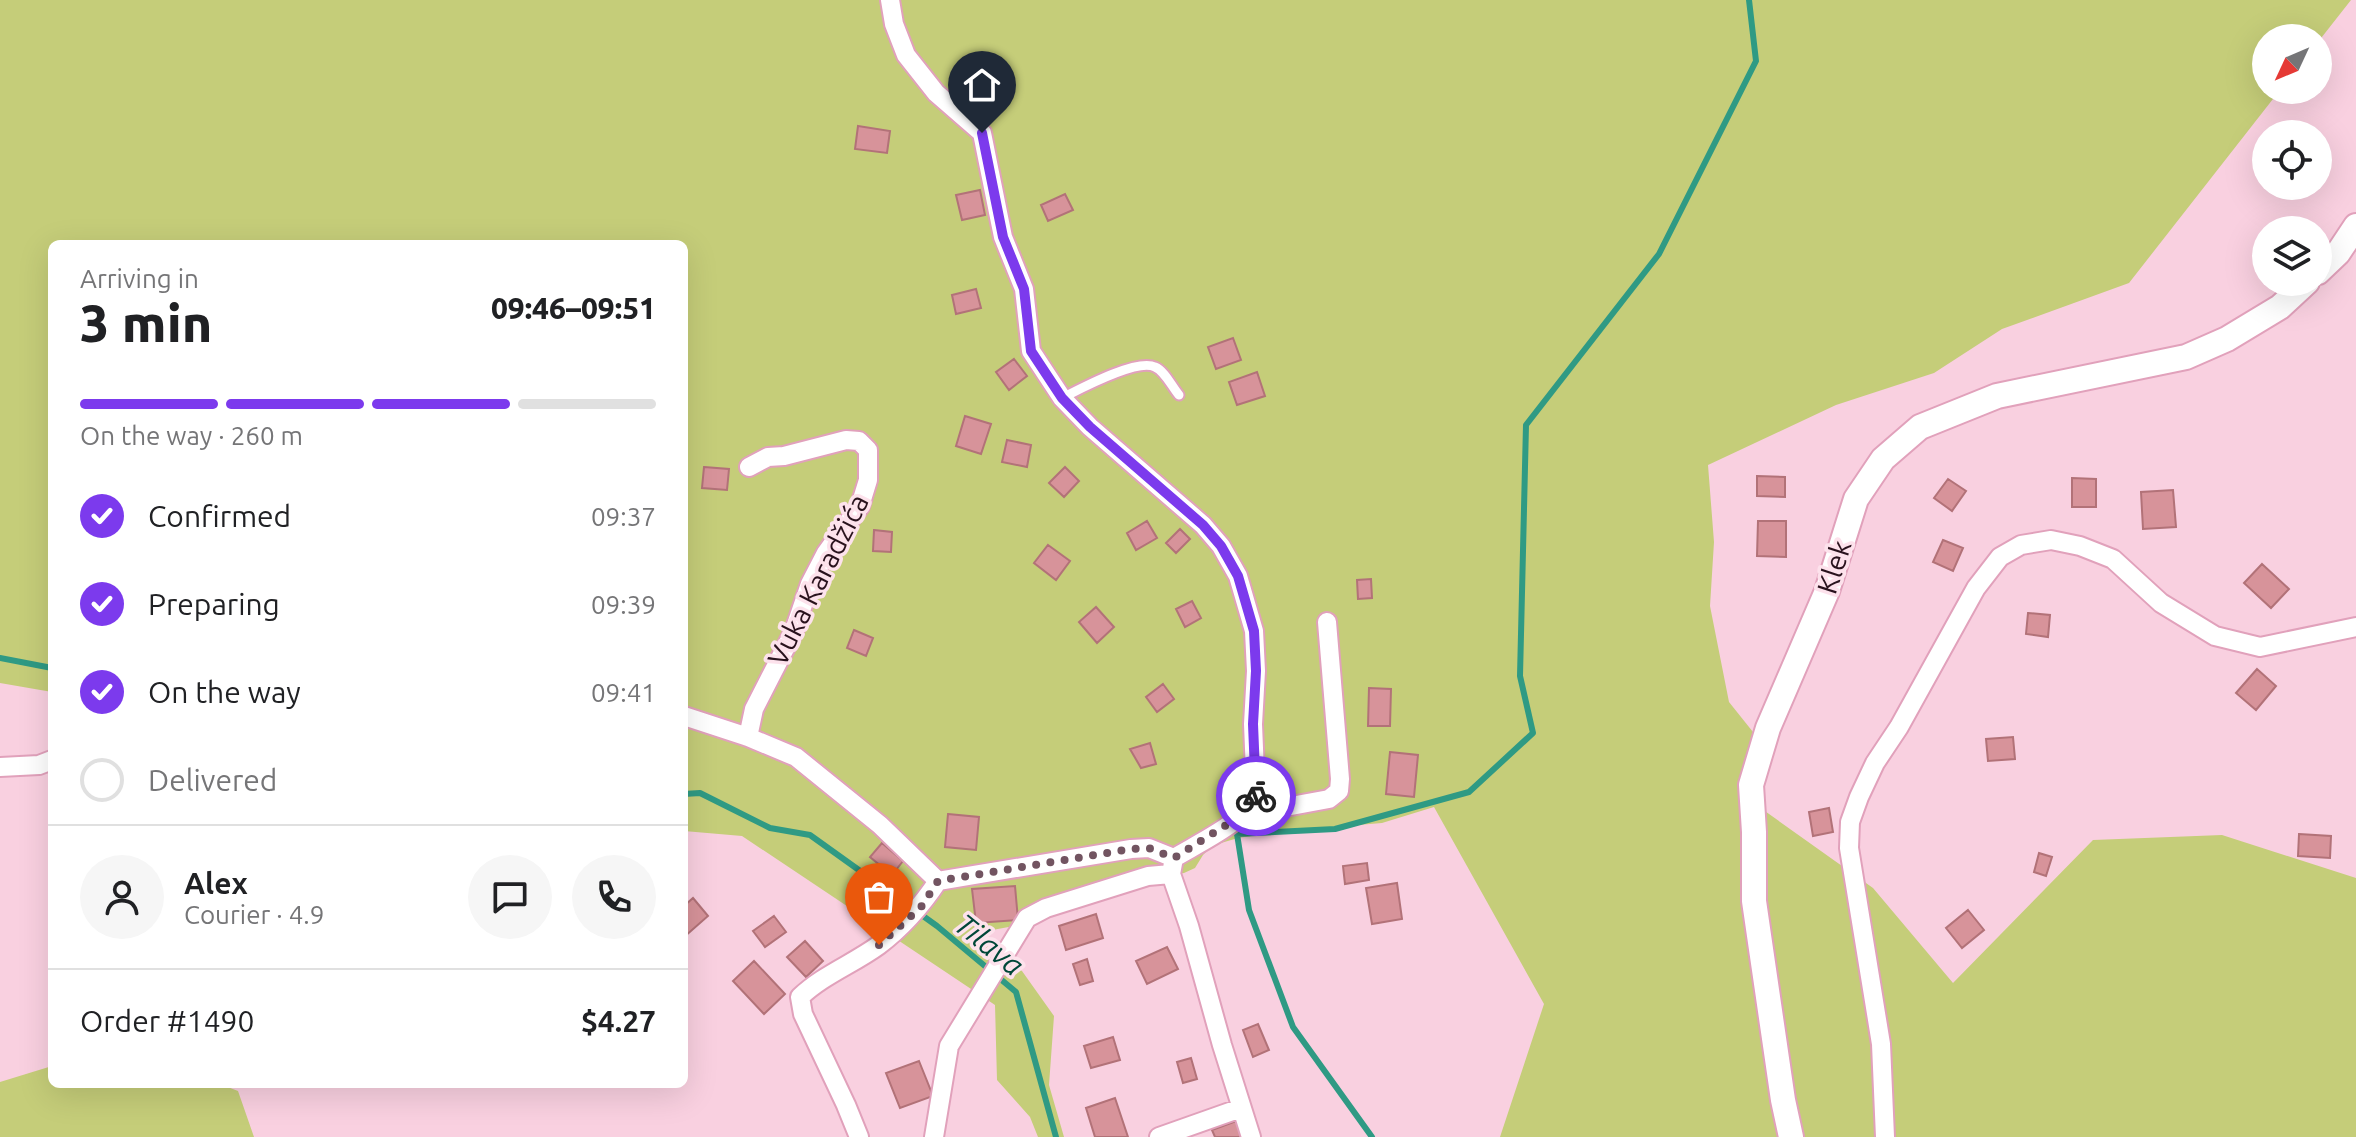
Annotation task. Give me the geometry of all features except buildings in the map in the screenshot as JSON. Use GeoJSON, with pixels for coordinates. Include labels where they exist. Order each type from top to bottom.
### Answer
{"type":"FeatureCollection","features":[{"type":"Feature","properties":{"kind":"street"},"geometry":{"type":"LineString","coordinates":[[890,0],[894,24],[906,55],[936,93],[982,133],[1003,237],[1024,289],[1031,351],[1062,398],[1090,427],[1203,525],[1221,546],[1238,576],[1254,631],[1256,671],[1253,724],[1256,797],[1252,807],[1172,866],[1046,908],[1027,918],[949,1046],[934,1137]]}},
{"type":"Feature","properties":{"kind":"street"},"geometry":{"type":"LineString","coordinates":[[2332,259],[2356,226]]}},
{"type":"Feature","properties":{"kind":"street","name":"Klek"},"geometry":{"type":"LineString","coordinates":[[1791,1137],[1754,901],[1751,785],[1768,728],[1827,591],[1856,499],[1883,459],[1920,427],[1997,396],[2186,357],[2227,339],[2280,307],[2292,296]]}},
{"type":"Feature","properties":{"kind":"street","name":"Vuka Karadžića"},"geometry":{"type":"LineString","coordinates":[[748,737],[754,709],[794,631],[810,584],[826,553],[860,506],[868,480],[868,450],[859,441],[846,440],[784,456],[768,457],[749,467]]}},
{"type":"Feature","properties":{"kind":"street"},"geometry":{"type":"LineString","coordinates":[[1885,1137],[1881,1044],[1849,848],[1850,822],[1875,763],[1899,727],[1976,588],[2000,557],[2021,545],[2051,540],[2080,546],[2113,559],[2161,603],[2215,636],[2260,647],[2356,627]]}},
{"type":"Feature","properties":{"kind":"street"},"geometry":{"type":"LineString","coordinates":[[1242,815],[1329,799],[1339,791],[1327,622]]}},
{"type":"Feature","properties":{"kind":"street"},"geometry":{"type":"LineString","coordinates":[[688,717],[796,757],[880,825],[938,881]]}},
{"type":"Feature","properties":{"kind":"street"},"geometry":{"type":"LineString","coordinates":[[0,767],[39,765],[48,762]]}},
{"type":"Feature","properties":{"kind":"street"},"geometry":{"type":"LineString","coordinates":[[859,1137],[803,1014],[800,997],[813,984],[879,945],[921,907],[938,881],[1149,848],[1172,866],[1251,1137]]}},
{"type":"Feature","properties":{"kind":"street"},"geometry":{"type":"LineString","coordinates":[[1159,1137],[1241,1108]]}},
{"type":"Feature","properties":{"kind":"lane"},"geometry":{"type":"LineString","coordinates":[[1062,398],[1100,379],[1149,365],[1159,368],[1179,395]]}},
{"type":"Feature","properties":{"kind":"green space"},"geometry":{"type":"Polygon","coordinates":[[[0,0],[2351,0],[2332,24],[2252,24],[2252,104],[2269,104],[2257,120],[2252,120],[2252,126],[2129,283],[2002,329],[1934,373],[1836,405],[1708,465],[1714,542],[1710,606],[1729,702],[1765,747],[1762,809],[1873,888],[1953,983],[2093,840],[2222,835],[2356,878],[2356,1137],[1500,1137],[1544,1004],[1434,807],[1382,823],[1238,838],[1207,851],[1195,868],[1184,873],[1167,876],[1035,922],[971,934],[1022,971],[1054,1016],[1049,1085],[1064,1137],[1038,1137],[1030,1117],[997,1080],[995,1005],[742,836],[688,831],[688,240],[48,240],[48,691],[0,683],[0,0]]]}},
{"type":"Feature","properties":{"kind":"green space"},"geometry":{"type":"Polygon","coordinates":[[[48,1067],[48,1088],[230,1088],[238,1091],[254,1137],[0,1137],[0,1082],[48,1067]]]}},
{"type":"Feature","properties":{"kind":"waterway"},"geometry":{"type":"LineString","coordinates":[[1372,1137],[1293,1027],[1249,910],[1237,834],[1335,829],[1469,792],[1533,733],[1520,676],[1526,425],[1659,254],[1756,61],[1749,0]]}},
{"type":"Feature","properties":{"kind":"waterway","name":"Tilava"},"geometry":{"type":"LineString","coordinates":[[0,658],[48,667]]}},
{"type":"Feature","properties":{"kind":"waterway","name":"Tilava"},"geometry":{"type":"LineString","coordinates":[[688,794],[700,793],[770,828],[810,835],[937,926],[1016,992],[1056,1137]]}},
{"type":"Feature","properties":{"kind":"way so far"},"geometry":{"type":"LineString","coordinates":[[879,945],[921,907],[938,881],[1131,849],[1149,848],[1174,858],[1242,815],[1252,807],[1256,796]]}},
{"type":"Feature","properties":{"kind":"route"},"geometry":{"type":"LineString","coordinates":[[982,133],[1003,237],[1024,289],[1031,351],[1062,398],[1090,427],[1203,525],[1221,546],[1238,576],[1254,631],[1256,796]]}}]}
